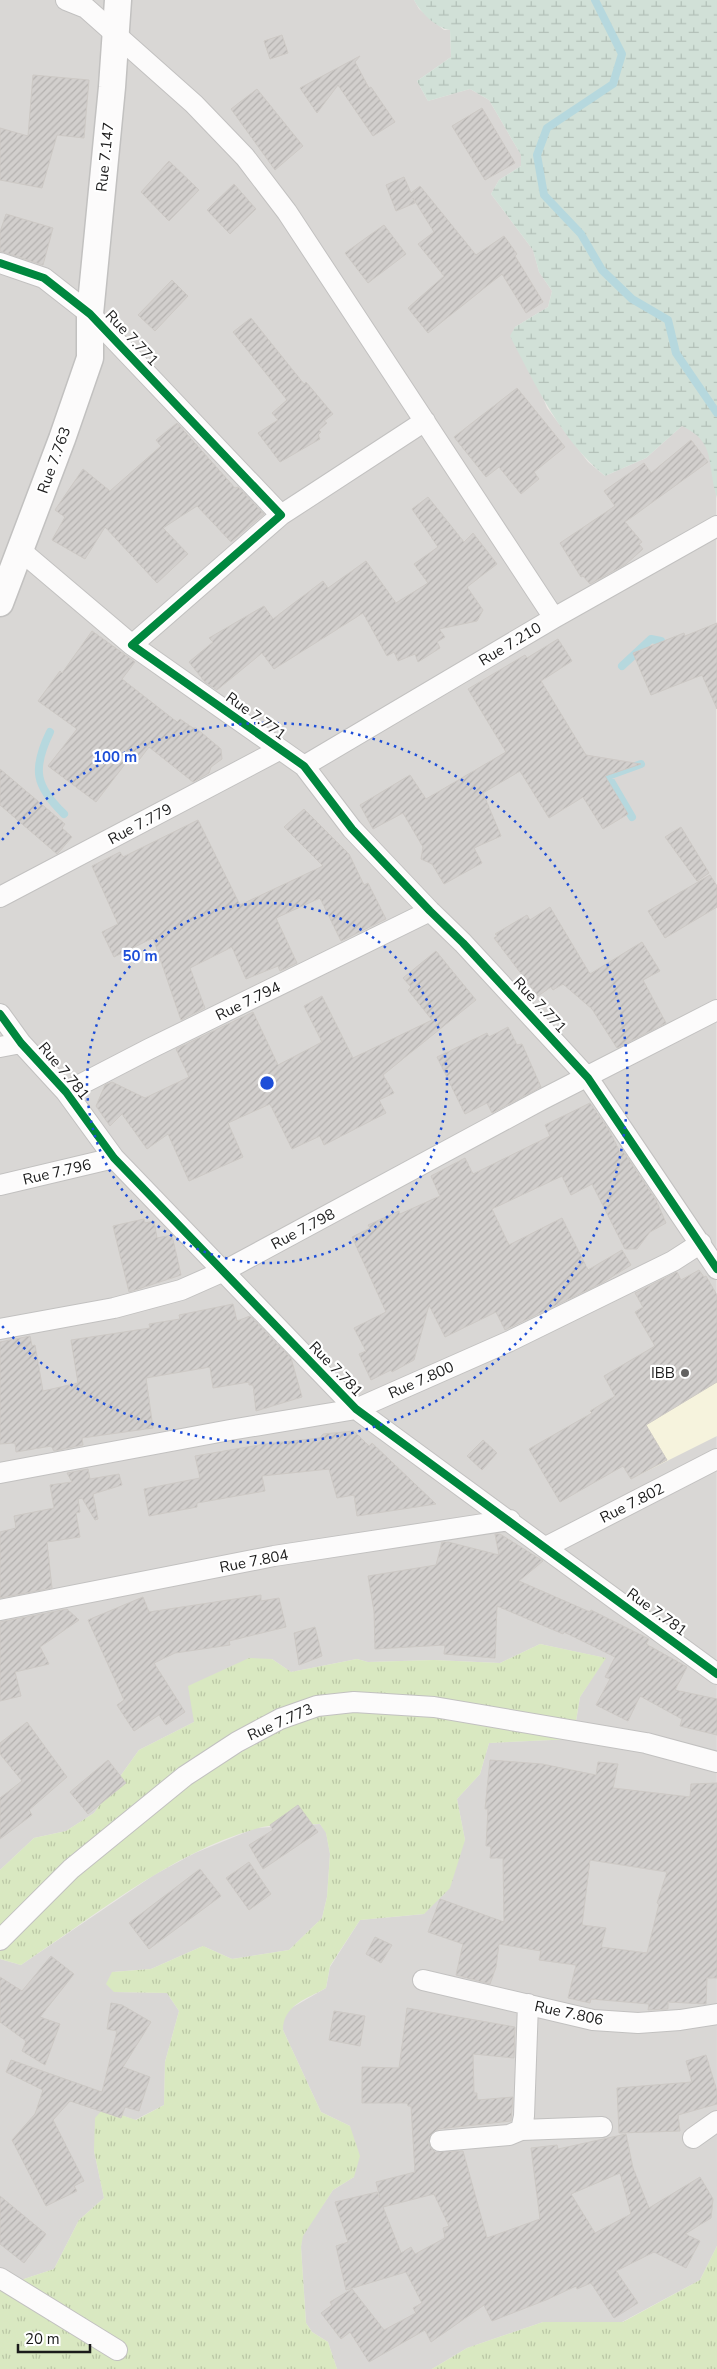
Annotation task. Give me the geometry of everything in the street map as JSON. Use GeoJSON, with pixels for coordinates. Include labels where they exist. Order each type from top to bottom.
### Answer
{"type":"FeatureCollection","features":[{"type":"Feature","properties":{"kind":"street"},"geometry":{"type":"LineString","coordinates":[[66,0],[86,8],[194,104],[244,157],[287,212],[554,618]]}},
{"type":"Feature","properties":{"kind":"street","name":"Rue 7.147"},"geometry":{"type":"LineString","coordinates":[[90,314],[118,0]]}},
{"type":"Feature","properties":{"kind":"street","name":"Rue 7.771"},"geometry":{"type":"LineString","coordinates":[[0,263],[44,278],[90,314],[281,515]]}},
{"type":"Feature","properties":{"kind":"street","name":"Rue 7.763"},"geometry":{"type":"LineString","coordinates":[[0,603],[90,358],[90,314]]}},
{"type":"Feature","properties":{"kind":"street"},"geometry":{"type":"LineString","coordinates":[[132,644],[281,515],[425,421]]}},
{"type":"Feature","properties":{"kind":"street","name":"Rue 7.210"},"geometry":{"type":"LineString","coordinates":[[304,766],[554,618],[717,526]]}},
{"type":"Feature","properties":{"kind":"street","name":"Rue 7.771"},"geometry":{"type":"LineString","coordinates":[[20,550],[132,644],[304,766],[352,830],[430,911],[464,943],[588,1078],[717,1269]]}},
{"type":"Feature","properties":{"kind":"street","name":"Rue 7.779"},"geometry":{"type":"LineString","coordinates":[[0,897],[279,750]]}},
{"type":"Feature","properties":{"kind":"street","name":"Rue 7.794"},"geometry":{"type":"LineString","coordinates":[[66,1092],[149,1049],[430,911]]}},
{"type":"Feature","properties":{"kind":"street","name":"Rue 7.798"},"geometry":{"type":"LineString","coordinates":[[0,1330],[114,1308],[181,1290],[224,1271],[540,1100],[588,1078],[717,1010]]}},
{"type":"Feature","properties":{"kind":"street","name":"Rue 7.781"},"geometry":{"type":"LineString","coordinates":[[0,1014],[21,1043],[66,1092],[114,1158],[356,1409],[510,1520],[717,1674]]}},
{"type":"Feature","properties":{"kind":"street"},"geometry":{"type":"LineString","coordinates":[[0,1047],[21,1043]]}},
{"type":"Feature","properties":{"kind":"street","name":"Rue 7.796"},"geometry":{"type":"LineString","coordinates":[[0,1185],[114,1158]]}},
{"type":"Feature","properties":{"kind":"street","name":"Rue 7.800"},"geometry":{"type":"LineString","coordinates":[[0,1473],[230,1430],[356,1409],[510,1340],[673,1261],[701,1243]]}},
{"type":"Feature","properties":{"kind":"street","name":"Rue 7.802"},"geometry":{"type":"LineString","coordinates":[[546,1547],[717,1459]]}},
{"type":"Feature","properties":{"kind":"street","name":"Rue 7.804"},"geometry":{"type":"LineString","coordinates":[[0,1610],[274,1556],[510,1520]]}},
{"type":"Feature","properties":{"kind":"street","name":"Rue 7.773"},"geometry":{"type":"LineString","coordinates":[[0,1940],[71,1869],[185,1776],[236,1742],[280,1719],[317,1706],[354,1702],[434,1707],[646,1743],[717,1762]]}},
{"type":"Feature","properties":{"kind":"street","name":"Rue 7.806"},"geometry":{"type":"LineString","coordinates":[[423,1980],[593,2020],[638,2023],[680,2020],[717,2014]]}},
{"type":"Feature","properties":{"kind":"street"},"geometry":{"type":"LineString","coordinates":[[521,2130],[524,2116],[528,2004]]}},
{"type":"Feature","properties":{"kind":"street"},"geometry":{"type":"LineString","coordinates":[[693,2138],[717,2122]]}},
{"type":"Feature","properties":{"kind":"street"},"geometry":{"type":"LineString","coordinates":[[440,2141],[509,2135],[521,2130],[602,2127]]}},
{"type":"Feature","properties":{"kind":"street"},"geometry":{"type":"LineString","coordinates":[[0,2278],[117,2350]]}},
{"type":"Feature","properties":{"kind":"shaded area"},"geometry":{"type":"Polygon","coordinates":[[[0,0],[414,0],[419,9],[444,30],[450,30],[451,57],[417,81],[428,101],[470,89],[489,100],[521,155],[521,166],[499,180],[491,194],[533,250],[539,272],[552,291],[548,307],[515,327],[547,408],[588,462],[605,476],[646,458],[682,426],[703,434],[716,453],[717,2246],[700,2280],[622,2322],[543,2322],[467,2348],[432,2369],[337,2369],[328,2342],[312,2332],[306,2323],[301,2247],[302,2236],[333,2190],[354,2177],[350,2126],[321,2112],[283,2030],[283,2019],[288,2010],[326,1988],[330,1967],[360,1920],[424,1914],[465,1840],[457,1799],[480,1774],[489,1743],[573,1739],[580,1697],[605,1658],[540,1644],[500,1663],[434,1660],[368,1662],[357,1659],[291,1672],[272,1659],[194,1722],[139,1750],[94,1813],[66,1831],[34,1838],[0,1870],[0,0]]]}},
{"type":"Feature","properties":{"kind":"shaded area","name":"IBB"},"geometry":{"type":"Polygon","coordinates":[[[717,1335],[717,1436],[631,1479],[590,1411],[717,1335]]]}},
{"type":"Feature","properties":{"kind":"shaded area"},"geometry":{"type":"Polygon","coordinates":[[[320,1824],[326,1832],[330,1854],[327,1897],[322,1918],[289,1950],[232,1959],[203,1946],[151,1969],[112,1972],[114,1992],[167,1993],[179,2011],[165,2062],[164,2105],[135,2120],[103,2109],[94,2151],[104,2198],[79,2220],[54,2269],[0,2287],[0,1959],[21,1965],[154,1875],[195,1853],[256,1828],[320,1824]]]}},
{"type":"Feature","properties":{"kind":"green space"},"geometry":{"type":"Polygon","coordinates":[[[414,0],[717,0],[717,498],[706,447],[693,432],[682,426],[646,458],[605,476],[575,446],[551,411],[510,336],[515,327],[548,307],[552,291],[539,272],[533,250],[491,194],[499,180],[521,166],[521,155],[489,100],[470,89],[428,101],[417,81],[451,57],[450,30],[439,26],[429,19],[414,0]]]}},
{"type":"Feature","properties":{"kind":"green space"},"geometry":{"type":"Polygon","coordinates":[[[540,1644],[606,1658],[580,1697],[573,1739],[489,1743],[480,1774],[457,1799],[465,1840],[450,1888],[424,1914],[360,1920],[330,1966],[326,1988],[297,2004],[287,2014],[284,2021],[283,2030],[321,2112],[350,2126],[360,2156],[354,2177],[333,2190],[303,2236],[301,2247],[306,2323],[312,2332],[328,2342],[337,2369],[0,2369],[0,2287],[54,2269],[79,2220],[104,2198],[94,2151],[95,2118],[103,2109],[136,2120],[164,2105],[165,2062],[179,2011],[167,1993],[114,1992],[106,1984],[112,1972],[151,1969],[203,1946],[232,1959],[289,1950],[322,1918],[327,1897],[330,1854],[326,1833],[320,1824],[262,1827],[224,1840],[163,1870],[21,1965],[0,1959],[0,1870],[34,1838],[66,1831],[94,1813],[139,1750],[194,1722],[188,1686],[249,1658],[272,1659],[291,1672],[357,1659],[368,1662],[434,1660],[500,1663],[540,1644]]]}},
{"type":"Feature","properties":{"kind":"green space"},"geometry":{"type":"Polygon","coordinates":[[[717,2246],[717,2369],[432,2369],[467,2348],[543,2322],[623,2322],[700,2280],[717,2246]]]}},
{"type":"Feature","properties":{"kind":"building"},"geometry":{"type":"Polygon","coordinates":[[[282,35],[288,53],[270,59],[264,41],[282,35]]]}},
{"type":"Feature","properties":{"kind":"building"},"geometry":{"type":"Polygon","coordinates":[[[360,56],[355,62],[369,88],[371,87],[395,122],[373,136],[338,85],[317,113],[300,88],[360,56]]]}},
{"type":"Feature","properties":{"kind":"building"},"geometry":{"type":"Polygon","coordinates":[[[33,75],[89,80],[84,138],[57,135],[42,188],[0,180],[0,128],[28,136],[33,75]]]}},
{"type":"Feature","properties":{"kind":"building"},"geometry":{"type":"Polygon","coordinates":[[[257,89],[303,146],[275,170],[231,109],[257,89]]]}},
{"type":"Feature","properties":{"kind":"building"},"geometry":{"type":"Polygon","coordinates":[[[482,108],[515,163],[485,180],[452,126],[482,108]]]}},
{"type":"Feature","properties":{"kind":"building"},"geometry":{"type":"Polygon","coordinates":[[[169,161],[199,190],[169,221],[141,192],[169,161]]]}},
{"type":"Feature","properties":{"kind":"building"},"geometry":{"type":"Polygon","coordinates":[[[404,177],[411,193],[420,186],[476,255],[504,236],[517,254],[515,256],[543,302],[526,313],[502,274],[428,333],[408,308],[444,276],[418,244],[434,232],[413,198],[415,203],[396,211],[386,185],[404,177]]]}},
{"type":"Feature","properties":{"kind":"building"},"geometry":{"type":"Polygon","coordinates":[[[234,184],[256,209],[230,234],[207,210],[234,184]]]}},
{"type":"Feature","properties":{"kind":"building"},"geometry":{"type":"Polygon","coordinates":[[[6,214],[53,228],[43,265],[0,251],[0,232],[6,214]]]}},
{"type":"Feature","properties":{"kind":"building"},"geometry":{"type":"Polygon","coordinates":[[[384,225],[406,254],[368,283],[345,253],[384,225]]]}},
{"type":"Feature","properties":{"kind":"building"},"geometry":{"type":"Polygon","coordinates":[[[172,280],[188,296],[155,331],[138,315],[172,280]]]}},
{"type":"Feature","properties":{"kind":"building"},"geometry":{"type":"Polygon","coordinates":[[[251,318],[304,384],[306,382],[333,414],[324,421],[327,423],[319,430],[321,432],[318,435],[320,439],[280,462],[258,433],[278,420],[272,413],[287,400],[233,332],[251,318]]]}},
{"type":"Feature","properties":{"kind":"building"},"geometry":{"type":"Polygon","coordinates":[[[517,388],[565,447],[534,472],[539,479],[521,494],[499,467],[486,477],[454,437],[517,388]]]}},
{"type":"Feature","properties":{"kind":"building"},"geometry":{"type":"Polygon","coordinates":[[[177,423],[235,488],[238,487],[264,514],[231,542],[197,506],[163,528],[188,554],[157,583],[105,527],[85,559],[52,540],[65,517],[55,510],[83,469],[110,491],[161,446],[156,440],[177,423]]]}},
{"type":"Feature","properties":{"kind":"building"},"geometry":{"type":"Polygon","coordinates":[[[691,440],[708,462],[625,522],[642,542],[639,544],[643,549],[626,564],[590,584],[583,576],[581,577],[560,543],[615,506],[604,491],[644,463],[651,473],[691,440]]]}},
{"type":"Feature","properties":{"kind":"building"},"geometry":{"type":"Polygon","coordinates":[[[428,497],[464,542],[473,533],[497,564],[467,587],[483,610],[477,621],[439,629],[445,637],[437,642],[440,648],[418,662],[415,654],[398,661],[394,652],[387,656],[363,613],[274,669],[262,653],[217,690],[205,682],[189,662],[213,642],[209,638],[264,606],[273,619],[323,581],[328,588],[366,561],[396,603],[428,583],[414,564],[438,547],[412,509],[428,497]]]}},
{"type":"Feature","properties":{"kind":"building"},"geometry":{"type":"Polygon","coordinates":[[[717,623],[717,709],[702,675],[651,695],[633,653],[684,633],[685,636],[717,623]]]}},
{"type":"Feature","properties":{"kind":"building"},"geometry":{"type":"Polygon","coordinates":[[[92,631],[135,662],[122,679],[177,722],[180,719],[196,728],[221,749],[222,759],[211,767],[209,773],[193,782],[149,747],[139,760],[132,755],[96,802],[48,766],[77,729],[38,701],[60,671],[62,673],[92,631]]]}},
{"type":"Feature","properties":{"kind":"building"},"geometry":{"type":"Polygon","coordinates":[[[558,639],[572,661],[541,681],[586,755],[641,764],[605,776],[628,814],[603,829],[583,797],[549,818],[520,771],[483,793],[501,836],[474,848],[482,863],[444,884],[432,864],[421,859],[423,847],[403,813],[373,829],[360,805],[410,775],[426,799],[506,752],[468,689],[525,655],[527,658],[558,639]]]}},
{"type":"Feature","properties":{"kind":"building"},"geometry":{"type":"Polygon","coordinates":[[[0,769],[65,824],[62,828],[72,837],[57,854],[0,805],[0,769]]]}},
{"type":"Feature","properties":{"kind":"building"},"geometry":{"type":"Polygon","coordinates":[[[304,809],[349,854],[364,885],[368,883],[386,919],[341,941],[320,898],[276,918],[297,963],[280,971],[278,966],[246,979],[232,947],[190,968],[205,1008],[181,1020],[153,938],[114,957],[102,932],[118,924],[92,866],[120,852],[123,857],[198,820],[240,905],[323,866],[284,827],[304,809]]]}},
{"type":"Feature","properties":{"kind":"building"},"geometry":{"type":"Polygon","coordinates":[[[681,827],[709,873],[697,881],[665,837],[681,827]]]}},
{"type":"Feature","properties":{"kind":"building"},"geometry":{"type":"Polygon","coordinates":[[[710,875],[717,886],[717,907],[665,938],[648,911],[710,875]]]}},
{"type":"Feature","properties":{"kind":"building"},"geometry":{"type":"Polygon","coordinates":[[[550,907],[590,974],[642,942],[660,971],[643,980],[666,1023],[617,1048],[592,1009],[563,984],[553,990],[551,987],[538,996],[494,938],[497,936],[495,934],[527,915],[530,920],[550,907]]]}},
{"type":"Feature","properties":{"kind":"building"},"geometry":{"type":"Polygon","coordinates":[[[436,951],[476,1000],[383,1075],[394,1093],[379,1100],[386,1113],[324,1145],[320,1136],[292,1149],[270,1104],[228,1123],[243,1157],[189,1181],[168,1134],[147,1149],[122,1114],[110,1126],[96,1106],[105,1085],[112,1082],[145,1098],[189,1077],[176,1049],[253,1012],[278,1065],[322,1042],[304,1006],[322,996],[353,1058],[432,1020],[408,990],[411,987],[403,978],[436,951]]]}},
{"type":"Feature","properties":{"kind":"building"},"geometry":{"type":"Polygon","coordinates":[[[508,1027],[517,1045],[522,1044],[541,1087],[492,1113],[487,1103],[465,1114],[437,1057],[487,1033],[489,1037],[508,1027]]]}},
{"type":"Feature","properties":{"kind":"building"},"geometry":{"type":"Polygon","coordinates":[[[590,1103],[609,1130],[620,1152],[623,1151],[656,1200],[666,1223],[650,1232],[637,1249],[625,1249],[592,1184],[571,1195],[562,1176],[492,1209],[509,1245],[562,1218],[588,1270],[622,1250],[631,1265],[602,1283],[505,1330],[496,1312],[445,1337],[429,1305],[414,1360],[392,1372],[391,1370],[371,1380],[359,1354],[366,1351],[354,1328],[386,1312],[352,1237],[370,1228],[368,1225],[399,1211],[400,1214],[440,1196],[431,1176],[465,1158],[473,1174],[550,1136],[545,1125],[590,1103]]]}},
{"type":"Feature","properties":{"kind":"building"},"geometry":{"type":"Polygon","coordinates":[[[144,1219],[145,1223],[154,1221],[157,1238],[172,1235],[181,1275],[129,1292],[113,1226],[144,1219]]]}},
{"type":"Feature","properties":{"kind":"building"},"geometry":{"type":"Polygon","coordinates":[[[699,1270],[704,1277],[706,1276],[717,1295],[717,1382],[646,1425],[667,1460],[631,1479],[623,1466],[560,1502],[529,1449],[592,1413],[590,1411],[615,1396],[604,1376],[655,1346],[635,1312],[643,1307],[635,1293],[677,1272],[681,1280],[699,1270]]]}},
{"type":"Feature","properties":{"kind":"building"},"geometry":{"type":"Polygon","coordinates":[[[233,1304],[237,1321],[250,1316],[291,1358],[302,1397],[256,1411],[253,1385],[249,1385],[249,1382],[213,1388],[210,1367],[146,1378],[153,1428],[82,1438],[83,1445],[54,1451],[51,1446],[16,1452],[15,1443],[0,1444],[0,1342],[30,1336],[32,1346],[35,1345],[43,1391],[78,1383],[71,1340],[150,1328],[149,1324],[180,1319],[179,1315],[233,1304]]]}},
{"type":"Feature","properties":{"kind":"building"},"geometry":{"type":"Polygon","coordinates":[[[354,1431],[369,1446],[372,1443],[436,1504],[357,1516],[354,1495],[337,1498],[329,1469],[262,1476],[265,1491],[197,1503],[197,1507],[149,1516],[144,1489],[200,1478],[195,1456],[265,1444],[320,1438],[323,1434],[354,1431]]]}},
{"type":"Feature","properties":{"kind":"building"},"geometry":{"type":"Polygon","coordinates":[[[483,1440],[497,1453],[482,1470],[467,1456],[483,1440]]]}},
{"type":"Feature","properties":{"kind":"building"},"geometry":{"type":"Polygon","coordinates":[[[88,1469],[90,1479],[119,1474],[122,1485],[93,1494],[98,1519],[95,1520],[82,1498],[78,1499],[80,1512],[76,1513],[80,1537],[47,1542],[52,1588],[0,1598],[0,1532],[16,1528],[14,1516],[54,1508],[50,1485],[72,1482],[67,1473],[88,1469]]]}},
{"type":"Feature","properties":{"kind":"building"},"geometry":{"type":"Polygon","coordinates":[[[495,1534],[500,1534],[543,1561],[519,1581],[590,1612],[591,1610],[649,1639],[646,1644],[687,1667],[675,1690],[717,1699],[717,1735],[680,1726],[682,1719],[640,1696],[628,1721],[596,1705],[610,1679],[605,1677],[615,1657],[564,1632],[563,1634],[497,1606],[495,1658],[444,1654],[445,1645],[375,1649],[374,1611],[368,1576],[436,1565],[442,1542],[499,1555],[495,1534]]]}},
{"type":"Feature","properties":{"kind":"building"},"geometry":{"type":"Polygon","coordinates":[[[261,1595],[261,1601],[279,1598],[286,1627],[229,1641],[230,1645],[175,1653],[154,1663],[185,1712],[166,1725],[159,1715],[134,1731],[117,1705],[124,1700],[88,1620],[143,1597],[149,1612],[261,1595]]]}},
{"type":"Feature","properties":{"kind":"building"},"geometry":{"type":"Polygon","coordinates":[[[67,1609],[79,1620],[40,1647],[49,1664],[15,1672],[21,1696],[0,1701],[0,1622],[67,1609]]]}},
{"type":"Feature","properties":{"kind":"building"},"geometry":{"type":"Polygon","coordinates":[[[315,1627],[322,1656],[299,1665],[294,1633],[315,1627]]]}},
{"type":"Feature","properties":{"kind":"building"},"geometry":{"type":"Polygon","coordinates":[[[27,1722],[67,1777],[29,1810],[32,1815],[0,1839],[0,1798],[22,1781],[0,1754],[0,1743],[27,1722]]]}},
{"type":"Feature","properties":{"kind":"building"},"geometry":{"type":"Polygon","coordinates":[[[108,1760],[126,1783],[88,1814],[70,1792],[108,1760]]]}},
{"type":"Feature","properties":{"kind":"building"},"geometry":{"type":"Polygon","coordinates":[[[490,1760],[542,1764],[596,1775],[598,1762],[618,1764],[613,1788],[690,1797],[691,1784],[717,1783],[717,1978],[707,1978],[706,2004],[668,2002],[668,2009],[648,2010],[649,2004],[591,1999],[590,2003],[568,1998],[576,1965],[539,1960],[541,1951],[499,1944],[496,1967],[490,1984],[456,1975],[463,1944],[428,1932],[440,1899],[504,1922],[503,1858],[490,1858],[491,1846],[486,1846],[488,1809],[485,1809],[490,1760]],[[590,1860],[582,1925],[606,1928],[601,1947],[647,1953],[659,1904],[657,1903],[667,1872],[590,1860]]]}},
{"type":"Feature","properties":{"kind":"building"},"geometry":{"type":"Polygon","coordinates":[[[298,1805],[318,1832],[263,1869],[249,1845],[273,1830],[270,1825],[298,1805]]]}},
{"type":"Feature","properties":{"kind":"building"},"geometry":{"type":"Polygon","coordinates":[[[249,1862],[271,1894],[249,1910],[226,1878],[249,1862]]]}},
{"type":"Feature","properties":{"kind":"building"},"geometry":{"type":"Polygon","coordinates":[[[200,1869],[221,1896],[149,1949],[129,1923],[200,1869]]]}},
{"type":"Feature","properties":{"kind":"building"},"geometry":{"type":"Polygon","coordinates":[[[375,1937],[392,1945],[381,1963],[366,1954],[375,1937]]]}},
{"type":"Feature","properties":{"kind":"building"},"geometry":{"type":"Polygon","coordinates":[[[51,1956],[74,1974],[40,2017],[60,2024],[45,2065],[22,2051],[26,2041],[0,2022],[0,1977],[22,1991],[51,1956]]]}},
{"type":"Feature","properties":{"kind":"building"},"geometry":{"type":"Polygon","coordinates":[[[111,2003],[122,2005],[151,2022],[123,2067],[150,2077],[139,2111],[125,2107],[121,2118],[70,2101],[53,2120],[84,2181],[74,2186],[77,2191],[46,2206],[12,2140],[35,2114],[43,2090],[6,2072],[11,2060],[102,2092],[117,2031],[107,2029],[111,2003]]]}},
{"type":"Feature","properties":{"kind":"building"},"geometry":{"type":"Polygon","coordinates":[[[407,2008],[515,2027],[514,2058],[473,2054],[474,2093],[477,2093],[477,2100],[513,2097],[511,2121],[438,2129],[430,2136],[428,2142],[435,2152],[463,2151],[487,2238],[540,2219],[531,2148],[557,2145],[558,2149],[626,2134],[633,2168],[649,2208],[700,2177],[713,2199],[711,2218],[685,2234],[700,2241],[686,2268],[654,2252],[616,2271],[638,2303],[614,2318],[591,2283],[577,2289],[576,2286],[492,2321],[484,2305],[431,2342],[425,2330],[369,2362],[350,2332],[341,2339],[321,2313],[332,2305],[330,2302],[352,2289],[384,2330],[416,2313],[413,2308],[422,2303],[406,2272],[346,2290],[336,2246],[348,2242],[335,2202],[377,2192],[380,2198],[376,2182],[415,2172],[411,2106],[408,2106],[407,2103],[362,2103],[362,2067],[399,2068],[407,2008]],[[620,2173],[571,2194],[595,2233],[631,2214],[620,2173]],[[434,2194],[383,2207],[401,2253],[411,2247],[415,2254],[445,2238],[443,2228],[449,2226],[434,2194]]]}},
{"type":"Feature","properties":{"kind":"building"},"geometry":{"type":"Polygon","coordinates":[[[334,2011],[365,2016],[360,2046],[329,2040],[334,2011]]]}},
{"type":"Feature","properties":{"kind":"building"},"geometry":{"type":"Polygon","coordinates":[[[706,2055],[717,2091],[717,2104],[678,2115],[680,2131],[619,2133],[617,2088],[692,2082],[686,2061],[706,2055]]]}},
{"type":"Feature","properties":{"kind":"building"},"geometry":{"type":"Polygon","coordinates":[[[0,2196],[46,2234],[24,2263],[0,2244],[0,2196]]]}},
{"type":"Feature","properties":{"kind":"waterway"},"geometry":{"type":"LineString","coordinates":[[595,0],[622,54],[613,84],[547,128],[537,155],[544,195],[581,234],[602,270],[632,299],[668,320],[676,353],[717,413]]}},
{"type":"Feature","properties":{"kind":"waterway"},"geometry":{"type":"LineString","coordinates":[[622,666],[651,639],[661,641]]}},
{"type":"Feature","properties":{"kind":"waterway"},"geometry":{"type":"LineString","coordinates":[[50,732],[41,756],[39,776],[47,795],[64,814]]}},
{"type":"Feature","properties":{"kind":"waterway"},"geometry":{"type":"LineString","coordinates":[[632,817],[608,776],[641,764]]}},
{"type":"Feature","properties":{"kind":"cycle path"},"geometry":{"type":"LineString","coordinates":[[0,263],[44,278],[90,314],[281,515],[132,645],[304,766],[352,829],[463,943],[588,1078],[717,1269]]}},
{"type":"Feature","properties":{"kind":"cycle path"},"geometry":{"type":"LineString","coordinates":[[0,1014],[21,1043],[66,1092],[114,1158],[356,1409],[717,1674]]}},
{"type":"Feature","properties":{"kind":"place","name":"IBB"},"geometry":{"type":"Point","coordinates":[685,1373]}}]}
